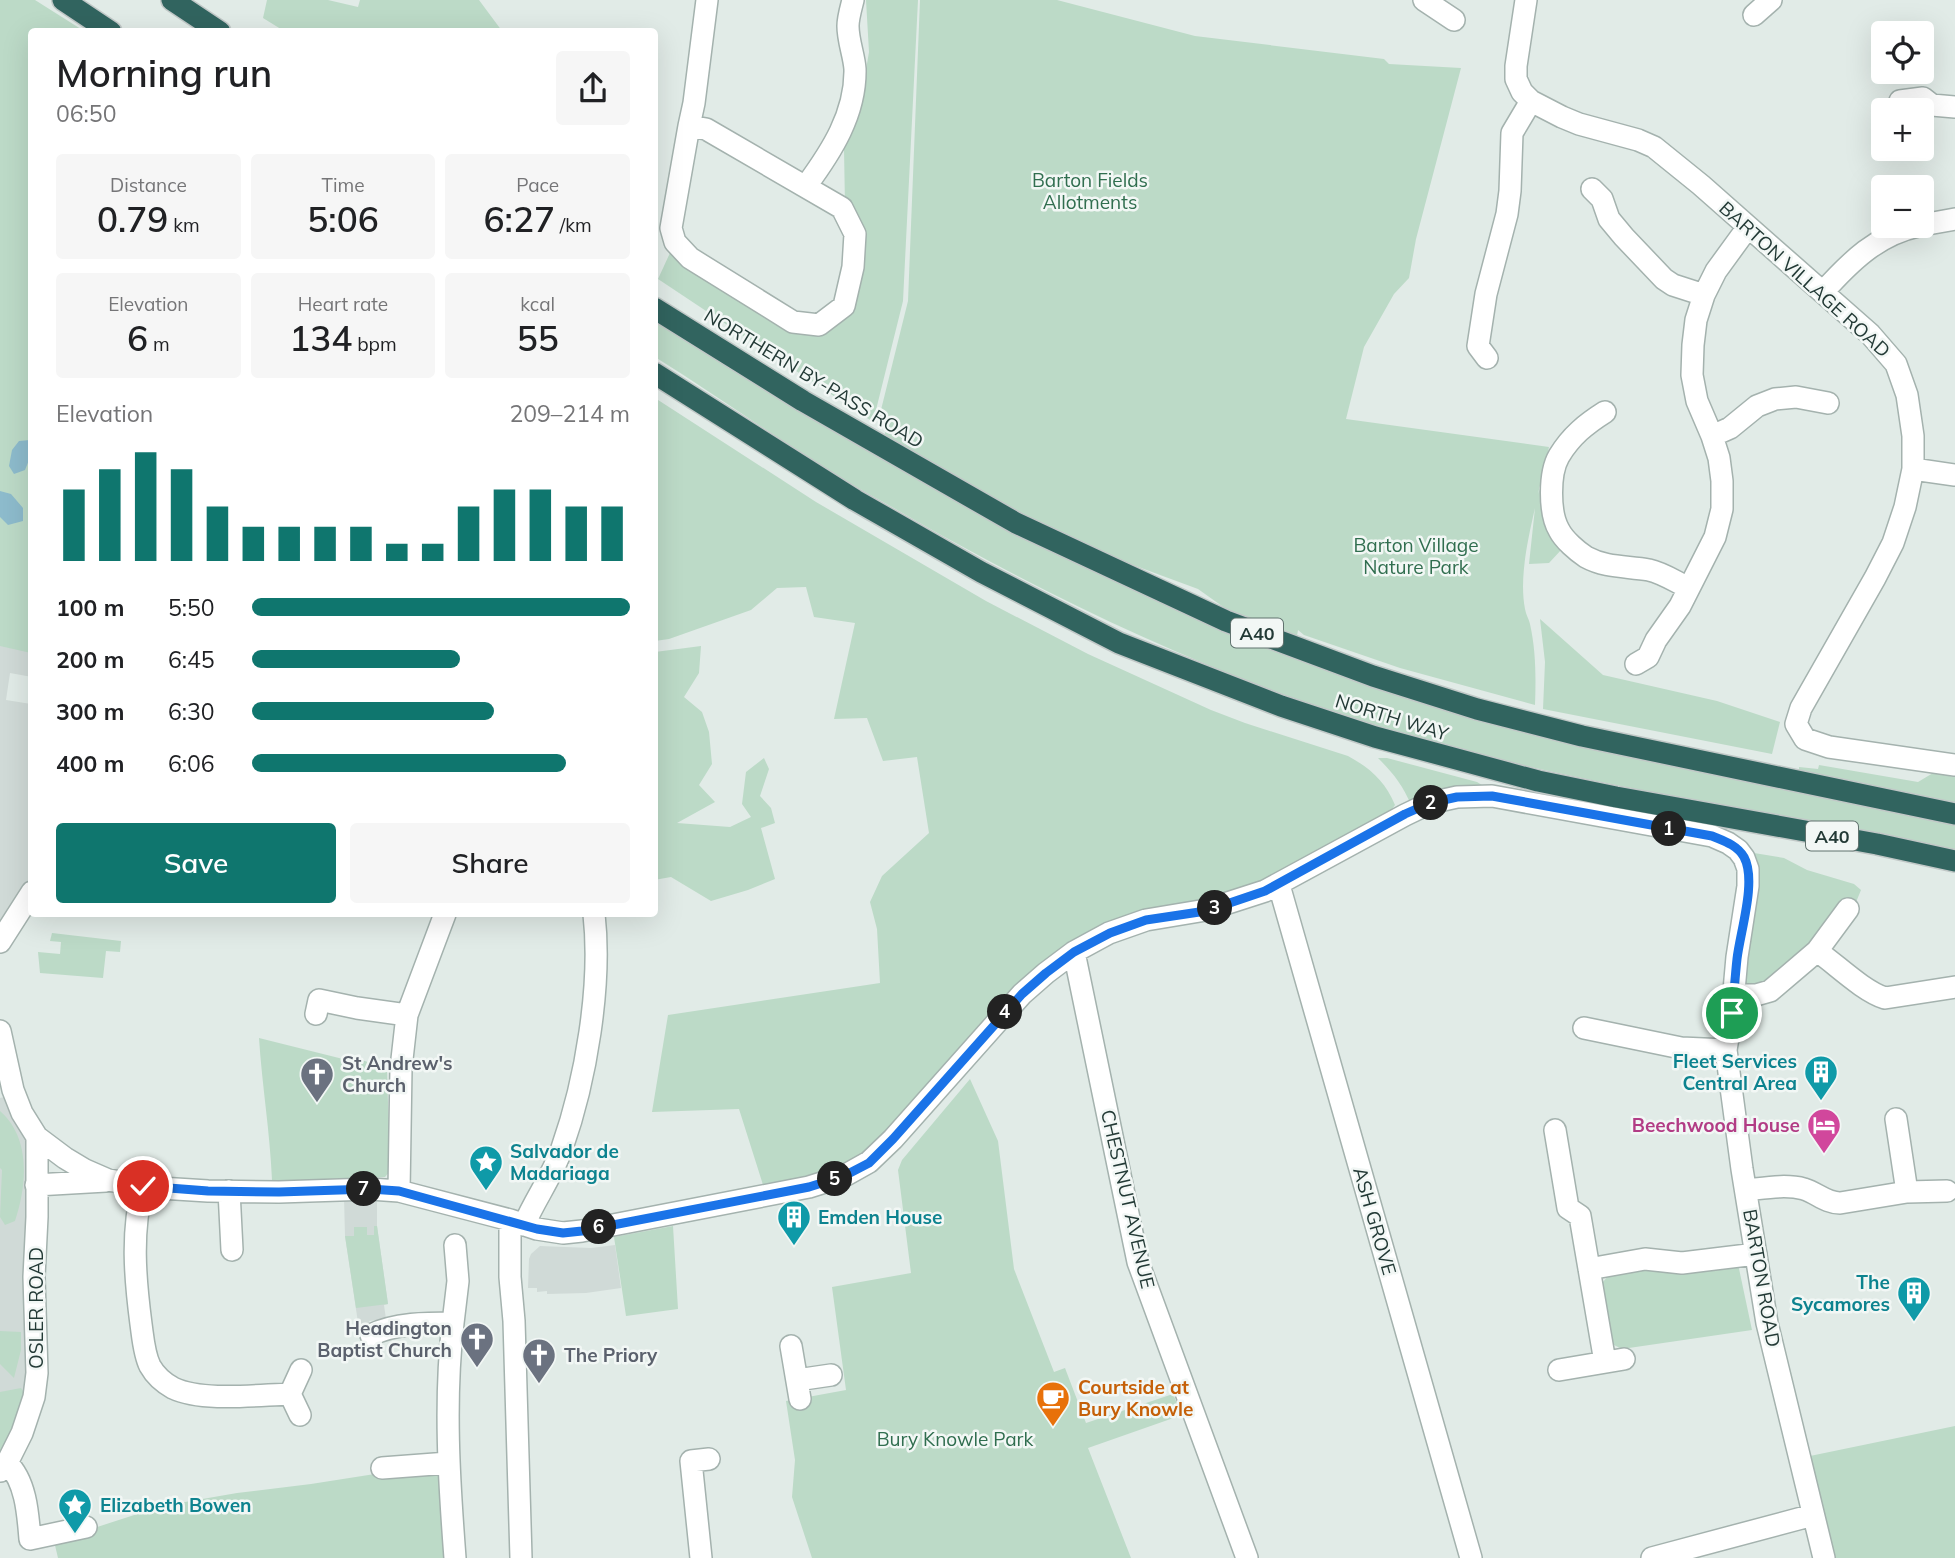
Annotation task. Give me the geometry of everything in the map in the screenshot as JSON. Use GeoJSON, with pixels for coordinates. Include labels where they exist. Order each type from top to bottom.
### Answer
{"type":"FeatureCollection","features":[{"type":"Feature","properties":{"kind":"highway"},"geometry":{"type":"LineString","coordinates":[[62,0],[105,28]]}},
{"type":"Feature","properties":{"kind":"highway"},"geometry":{"type":"LineString","coordinates":[[172,0],[214,28]]}},
{"type":"Feature","properties":{"kind":"highway","name":"NORTHERN BY-PASS ROAD"},"geometry":{"type":"LineString","coordinates":[[658,310],[803,401],[950,486]]}},
{"type":"Feature","properties":{"kind":"highway","name":"NORTH WAY"},"geometry":{"type":"LineString","coordinates":[[658,376],[855,499],[981,572],[1119,643],[1281,706],[1359,732],[1538,781],[1955,861]]}},
{"type":"Feature","properties":{"kind":"highway","name":"NORTH WAY"},"geometry":{"type":"LineString","coordinates":[[950,486],[1017,523],[1226,621],[1373,676],[1477,709],[1582,737],[1955,814]]}},
{"type":"Feature","properties":{"kind":"street"},"geometry":{"type":"LineString","coordinates":[[689,126],[706,129],[842,208],[855,234],[853,267],[844,306],[819,325],[793,322],[690,258],[674,242],[671,228],[689,126],[694,103],[707,0]]}},
{"type":"Feature","properties":{"kind":"street"},"geometry":{"type":"LineString","coordinates":[[806,186],[831,151],[847,115],[855,68],[848,26],[853,0]]}},
{"type":"Feature","properties":{"kind":"street"},"geometry":{"type":"LineString","coordinates":[[1424,0],[1454,20]]}},
{"type":"Feature","properties":{"kind":"street"},"geometry":{"type":"LineString","coordinates":[[1477,353],[1486,294],[1507,214],[1512,132],[1531,101],[1521,92],[1516,79],[1526,0]]}},
{"type":"Feature","properties":{"kind":"street"},"geometry":{"type":"LineString","coordinates":[[1754,15],[1771,0]]}},
{"type":"Feature","properties":{"kind":"street","name":"BARTON VILLAGE ROAD"},"geometry":{"type":"LineString","coordinates":[[1531,101],[1579,124],[1620,134],[1654,147],[1701,184],[1870,334],[1896,364],[1907,396],[1913,436],[1913,469],[1905,507],[1893,543],[1857,612],[1801,708],[1796,724],[1805,739],[1829,747],[1955,765]]}},
{"type":"Feature","properties":{"kind":"street"},"geometry":{"type":"LineString","coordinates":[[1934,105],[1955,107]]}},
{"type":"Feature","properties":{"kind":"street"},"geometry":{"type":"LineString","coordinates":[[1592,188],[1602,199],[1609,219],[1616,228],[1664,279],[1704,296]]}},
{"type":"Feature","properties":{"kind":"street"},"geometry":{"type":"LineString","coordinates":[[1934,223],[1955,219]]}},
{"type":"Feature","properties":{"kind":"street"},"geometry":{"type":"LineString","coordinates":[[1636,664],[1648,657],[1679,606],[1715,537],[1722,509],[1722,481],[1719,458],[1697,401],[1692,375],[1696,320],[1716,271],[1748,227]]}},
{"type":"Feature","properties":{"kind":"street"},"geometry":{"type":"LineString","coordinates":[[1823,292],[1863,251],[1886,238]]}},
{"type":"Feature","properties":{"kind":"street"},"geometry":{"type":"LineString","coordinates":[[1712,436],[1730,428],[1757,406],[1775,399],[1796,397],[1828,403]]}},
{"type":"Feature","properties":{"kind":"street"},"geometry":{"type":"LineString","coordinates":[[1605,412],[1579,420],[1557,459],[1551,485],[1555,521],[1559,531],[1584,556],[1595,561],[1606,565],[1650,570],[1689,588]]}},
{"type":"Feature","properties":{"kind":"street"},"geometry":{"type":"LineString","coordinates":[[1913,469],[1955,475]]}},
{"type":"Feature","properties":{"kind":"street","name":"BARTON ROAD"},"geometry":{"type":"LineString","coordinates":[[1279,885],[1405,814],[1430,803],[1457,797],[1492,796],[1712,836],[1738,850],[1748,869],[1748,886],[1726,1050],[1736,1131],[1767,1322],[1824,1558]]}},
{"type":"Feature","properties":{"kind":"street"},"geometry":{"type":"LineString","coordinates":[[36,1185],[108,1180],[170,1189],[399,1191],[563,1233],[809,1187],[844,1176],[869,1163],[1022,994],[1074,952],[1110,933],[1146,920],[1206,911],[1279,885]]}},
{"type":"Feature","properties":{"kind":"street","name":"ASH GROVE"},"geometry":{"type":"LineString","coordinates":[[1279,885],[1471,1558]]}},
{"type":"Feature","properties":{"kind":"street"},"geometry":{"type":"LineString","coordinates":[[0,942],[28,898]]}},
{"type":"Feature","properties":{"kind":"street"},"geometry":{"type":"LineString","coordinates":[[1734,995],[1756,995],[1770,991],[1817,951],[1848,909]]}},
{"type":"Feature","properties":{"kind":"street"},"geometry":{"type":"LineString","coordinates":[[399,1191],[400,1088],[407,1014],[444,917]]}},
{"type":"Feature","properties":{"kind":"street"},"geometry":{"type":"LineString","coordinates":[[521,1558],[517,1223],[554,1169],[578,1094],[588,1043],[593,995],[596,950],[594,917]]}},
{"type":"Feature","properties":{"kind":"street"},"geometry":{"type":"LineString","coordinates":[[1817,951],[1866,989],[1885,998],[1955,987]]}},
{"type":"Feature","properties":{"kind":"street","name":"CHESTNUT AVENUE"},"geometry":{"type":"LineString","coordinates":[[1074,952],[1138,1262],[1247,1558]]}},
{"type":"Feature","properties":{"kind":"street"},"geometry":{"type":"LineString","coordinates":[[316,1014],[319,1000],[407,1014]]}},
{"type":"Feature","properties":{"kind":"street"},"geometry":{"type":"LineString","coordinates":[[1584,1028],[1681,1048],[1726,1050]]}},
{"type":"Feature","properties":{"kind":"street"},"geometry":{"type":"LineString","coordinates":[[0,1031],[13,1090],[22,1113],[37,1137],[65,1158],[108,1180]]}},
{"type":"Feature","properties":{"kind":"street"},"geometry":{"type":"LineString","coordinates":[[1896,1119],[1907,1192]]}},
{"type":"Feature","properties":{"kind":"street"},"geometry":{"type":"LineString","coordinates":[[1555,1130],[1568,1208],[1580,1216],[1589,1269],[1614,1361],[1559,1370]]}},
{"type":"Feature","properties":{"kind":"street","name":"OSLER ROAD"},"geometry":{"type":"LineString","coordinates":[[3,1467],[22,1433],[34,1396],[37,1373],[34,1278],[37,1137]]}},
{"type":"Feature","properties":{"kind":"street"},"geometry":{"type":"LineString","coordinates":[[143,1186],[137,1214],[136,1276],[146,1357],[153,1371],[163,1382],[187,1393],[204,1396],[290,1394]]}},
{"type":"Feature","properties":{"kind":"street"},"geometry":{"type":"LineString","coordinates":[[1746,1190],[1795,1187],[1832,1203],[1907,1192],[1947,1191]]}},
{"type":"Feature","properties":{"kind":"street"},"geometry":{"type":"LineString","coordinates":[[229,1191],[232,1250]]}},
{"type":"Feature","properties":{"kind":"street"},"geometry":{"type":"LineString","coordinates":[[454,1558],[448,1463],[453,1323],[458,1281],[455,1245]]}},
{"type":"Feature","properties":{"kind":"street"},"geometry":{"type":"LineString","coordinates":[[1589,1269],[1645,1259],[1682,1263],[1756,1254]]}},
{"type":"Feature","properties":{"kind":"street"},"geometry":{"type":"LineString","coordinates":[[371,1335],[381,1329],[453,1323]]}},
{"type":"Feature","properties":{"kind":"street"},"geometry":{"type":"LineString","coordinates":[[791,1346],[798,1389],[831,1375]]}},
{"type":"Feature","properties":{"kind":"street"},"geometry":{"type":"LineString","coordinates":[[290,1394],[301,1370]]}},
{"type":"Feature","properties":{"kind":"street"},"geometry":{"type":"LineString","coordinates":[[290,1394],[300,1415]]}},
{"type":"Feature","properties":{"kind":"street"},"geometry":{"type":"LineString","coordinates":[[697,1458],[701,1558]]}},
{"type":"Feature","properties":{"kind":"street"},"geometry":{"type":"LineString","coordinates":[[382,1468],[448,1463]]}},
{"type":"Feature","properties":{"kind":"street"},"geometry":{"type":"LineString","coordinates":[[3,1467],[14,1470],[26,1503],[30,1539],[86,1527]]}},
{"type":"Feature","properties":{"kind":"street"},"geometry":{"type":"LineString","coordinates":[[1653,1558],[1813,1515]]}},
{"type":"Feature","properties":{"kind":"shaded area"},"geometry":{"type":"Polygon","coordinates":[[[21,421],[28,424],[28,676],[10,673],[6,700],[28,704],[28,888],[0,933],[0,458],[21,421]]]}},
{"type":"Feature","properties":{"kind":"shaded area"},"geometry":{"type":"Polygon","coordinates":[[[4,1097],[28,1143],[30,1160],[23,1307],[29,1317],[27,1397],[0,1458],[0,1098],[4,1097]]]}},
{"type":"Feature","properties":{"kind":"shaded area"},"geometry":{"type":"Polygon","coordinates":[[[344,1197],[377,1198],[377,1226],[388,1304],[384,1305],[386,1319],[369,1321],[370,1327],[359,1329],[345,1236],[344,1197]]]}},
{"type":"Feature","properties":{"kind":"shaded area"},"geometry":{"type":"Polygon","coordinates":[[[615,1245],[621,1288],[586,1293],[547,1294],[547,1291],[537,1292],[537,1288],[528,1288],[529,1259],[540,1246],[591,1248],[615,1245]]]}},
{"type":"Feature","properties":{"kind":"green space"},"geometry":{"type":"Polygon","coordinates":[[[0,0],[35,0],[79,28],[28,28],[28,652],[0,646],[0,0]]]}},
{"type":"Feature","properties":{"kind":"green space"},"geometry":{"type":"Polygon","coordinates":[[[267,0],[328,0],[358,7],[360,0],[479,0],[500,28],[279,28],[263,18],[267,0]]]}},
{"type":"Feature","properties":{"kind":"green space"},"geometry":{"type":"Polygon","coordinates":[[[866,0],[918,0],[903,301],[873,422],[658,279],[675,242],[793,322],[844,306],[844,149],[862,93],[869,52],[866,0]]]}},
{"type":"Feature","properties":{"kind":"green space"},"geometry":{"type":"Polygon","coordinates":[[[920,0],[1057,0],[1195,36],[1384,59],[1389,64],[1461,68],[1416,239],[1409,278],[1394,294],[1364,347],[1346,419],[1549,447],[1538,494],[1543,480],[1549,523],[1544,524],[1562,549],[1549,563],[1529,564],[1535,508],[1527,545],[1523,597],[1532,634],[1535,705],[1400,668],[1304,635],[1298,630],[1296,642],[1243,621],[1198,589],[1079,545],[1038,525],[884,437],[886,430],[877,426],[908,301],[920,0]]]}},
{"type":"Feature","properties":{"kind":"green space"},"geometry":{"type":"Polygon","coordinates":[[[658,321],[1262,645],[1955,823],[1955,850],[1617,785],[1483,756],[1416,738],[1286,696],[1160,645],[1037,586],[918,522],[792,447],[658,359],[658,321]]]}},
{"type":"Feature","properties":{"kind":"green space"},"geometry":{"type":"Polygon","coordinates":[[[658,400],[816,502],[986,601],[1088,654],[1211,710],[1348,756],[1376,776],[1395,805],[1390,812],[1255,887],[1109,926],[880,1142],[839,1170],[764,1188],[739,1109],[652,1112],[668,1015],[880,983],[877,929],[870,902],[882,876],[929,833],[917,757],[883,761],[867,718],[834,719],[855,623],[814,617],[806,587],[777,588],[751,610],[658,641],[658,400]]]}},
{"type":"Feature","properties":{"kind":"green space"},"geometry":{"type":"Polygon","coordinates":[[[1540,619],[1603,675],[1717,701],[1780,722],[1772,754],[1543,709],[1545,662],[1540,619]]]}},
{"type":"Feature","properties":{"kind":"green space"},"geometry":{"type":"Polygon","coordinates":[[[701,646],[699,673],[684,697],[702,712],[709,732],[712,764],[699,785],[715,802],[677,823],[730,827],[751,817],[742,804],[746,772],[764,758],[769,769],[760,796],[771,808],[775,823],[761,828],[775,879],[711,901],[671,877],[658,879],[658,652],[701,646]]]}},
{"type":"Feature","properties":{"kind":"green space"},"geometry":{"type":"Polygon","coordinates":[[[1378,758],[1387,758],[1477,782],[1492,791],[1411,805],[1397,779],[1378,758]]]}},
{"type":"Feature","properties":{"kind":"green space"},"geometry":{"type":"Polygon","coordinates":[[[1819,765],[1918,782],[1933,773],[1955,777],[1955,804],[1799,772],[1799,767],[1818,769],[1819,765]]]}},
{"type":"Feature","properties":{"kind":"green space"},"geometry":{"type":"Polygon","coordinates":[[[1754,853],[1784,858],[1807,870],[1854,884],[1861,890],[1854,907],[1850,901],[1841,900],[1813,940],[1764,983],[1747,986],[1744,982],[1751,855],[1754,853]]]}},
{"type":"Feature","properties":{"kind":"green space"},"geometry":{"type":"Polygon","coordinates":[[[52,933],[121,941],[120,952],[106,951],[103,978],[40,973],[38,952],[60,954],[61,942],[50,941],[52,933]]]}},
{"type":"Feature","properties":{"kind":"green space"},"geometry":{"type":"Polygon","coordinates":[[[259,1038],[343,1059],[362,1060],[387,1069],[390,1171],[385,1177],[272,1180],[259,1038]]]}},
{"type":"Feature","properties":{"kind":"green space","name":"Bury Knowle Park"},"geometry":{"type":"Polygon","coordinates":[[[970,1079],[998,1141],[1014,1269],[1054,1372],[1065,1368],[1086,1423],[1173,1394],[1182,1415],[1088,1448],[1131,1558],[812,1558],[792,1497],[795,1460],[786,1401],[846,1390],[832,1287],[911,1273],[898,1170],[902,1160],[970,1079]]]}},
{"type":"Feature","properties":{"kind":"green space"},"geometry":{"type":"Polygon","coordinates":[[[0,1111],[17,1135],[24,1163],[22,1192],[15,1221],[5,1225],[0,1217],[0,1111]]]}},
{"type":"Feature","properties":{"kind":"green space"},"geometry":{"type":"Polygon","coordinates":[[[374,1226],[377,1226],[388,1304],[356,1308],[345,1236],[354,1236],[354,1227],[367,1227],[367,1235],[374,1235],[374,1226]]]}},
{"type":"Feature","properties":{"kind":"green space"},"geometry":{"type":"Polygon","coordinates":[[[673,1226],[678,1309],[626,1316],[614,1237],[673,1226]]]}},
{"type":"Feature","properties":{"kind":"green space"},"geometry":{"type":"Polygon","coordinates":[[[1738,1264],[1752,1330],[1622,1349],[1612,1344],[1602,1283],[1609,1275],[1645,1269],[1738,1264]]]}},
{"type":"Feature","properties":{"kind":"green space"},"geometry":{"type":"Polygon","coordinates":[[[0,1331],[21,1332],[21,1350],[14,1378],[0,1364],[0,1331]]]}},
{"type":"Feature","properties":{"kind":"green space"},"geometry":{"type":"Polygon","coordinates":[[[21,1388],[27,1397],[0,1458],[0,1392],[21,1388]]]}},
{"type":"Feature","properties":{"kind":"green space"},"geometry":{"type":"Polygon","coordinates":[[[1955,1426],[1955,1558],[1834,1558],[1810,1456],[1955,1426]]]}},
{"type":"Feature","properties":{"kind":"green space"},"geometry":{"type":"Polygon","coordinates":[[[442,1470],[450,1558],[58,1558],[54,1541],[162,1506],[394,1471],[442,1470]]]}},
{"type":"Feature","properties":{"kind":"water"},"geometry":{"type":"Polygon","coordinates":[[[28,440],[28,462],[25,470],[14,474],[9,466],[12,450],[19,441],[28,440]]]}},
{"type":"Feature","properties":{"kind":"water"},"geometry":{"type":"Polygon","coordinates":[[[0,491],[11,494],[23,508],[23,521],[8,525],[0,517],[0,491]]]}},
{"type":"Feature","properties":{"kind":"place","name":"Fleet Services Central Area"},"geometry":{"type":"Point","coordinates":[1821,1102]}},
{"type":"Feature","properties":{"kind":"place","name":"St Andrew's Church"},"geometry":{"type":"Point","coordinates":[317,1104]}},
{"type":"Feature","properties":{"kind":"place","name":"Beechwood House"},"geometry":{"type":"Point","coordinates":[1824,1155]}},
{"type":"Feature","properties":{"kind":"place","name":"Salvador de Madariaga"},"geometry":{"type":"Point","coordinates":[486,1192]}},
{"type":"Feature","properties":{"kind":"place","name":"Emden House"},"geometry":{"type":"Point","coordinates":[794,1247]}},
{"type":"Feature","properties":{"kind":"place","name":"The Sycamores"},"geometry":{"type":"Point","coordinates":[1914,1323]}},
{"type":"Feature","properties":{"kind":"place","name":"Headington Baptist Church"},"geometry":{"type":"Point","coordinates":[477,1369]}},
{"type":"Feature","properties":{"kind":"place","name":"The Priory"},"geometry":{"type":"Point","coordinates":[539,1385]}},
{"type":"Feature","properties":{"kind":"place","name":"Courtside at Bury Knowle"},"geometry":{"type":"Point","coordinates":[1053,1428]}},
{"type":"Feature","properties":{"kind":"place","name":"Elizabeth Bowen"},"geometry":{"type":"Point","coordinates":[75,1535]}},
{"type":"Feature","properties":{"kind":"route"},"geometry":{"type":"LineString","coordinates":[[143,1186],[208,1191],[399,1191],[537,1229],[563,1233],[809,1187],[844,1176],[869,1163],[1022,994],[1074,952],[1110,933],[1146,920],[1206,911],[1265,891],[1405,814],[1430,803],[1457,797],[1492,796],[1712,836],[1738,850],[1748,869],[1748,886],[1732,1013]]}},
{"type":"Feature","properties":{"kind":"park label","name":"Barton Fields Allotments"},"geometry":{"type":"Point","coordinates":[1090,191]}},
{"type":"Feature","properties":{"kind":"park label","name":"Barton Village Nature Park"},"geometry":{"type":"Point","coordinates":[1416,556]}}]}
